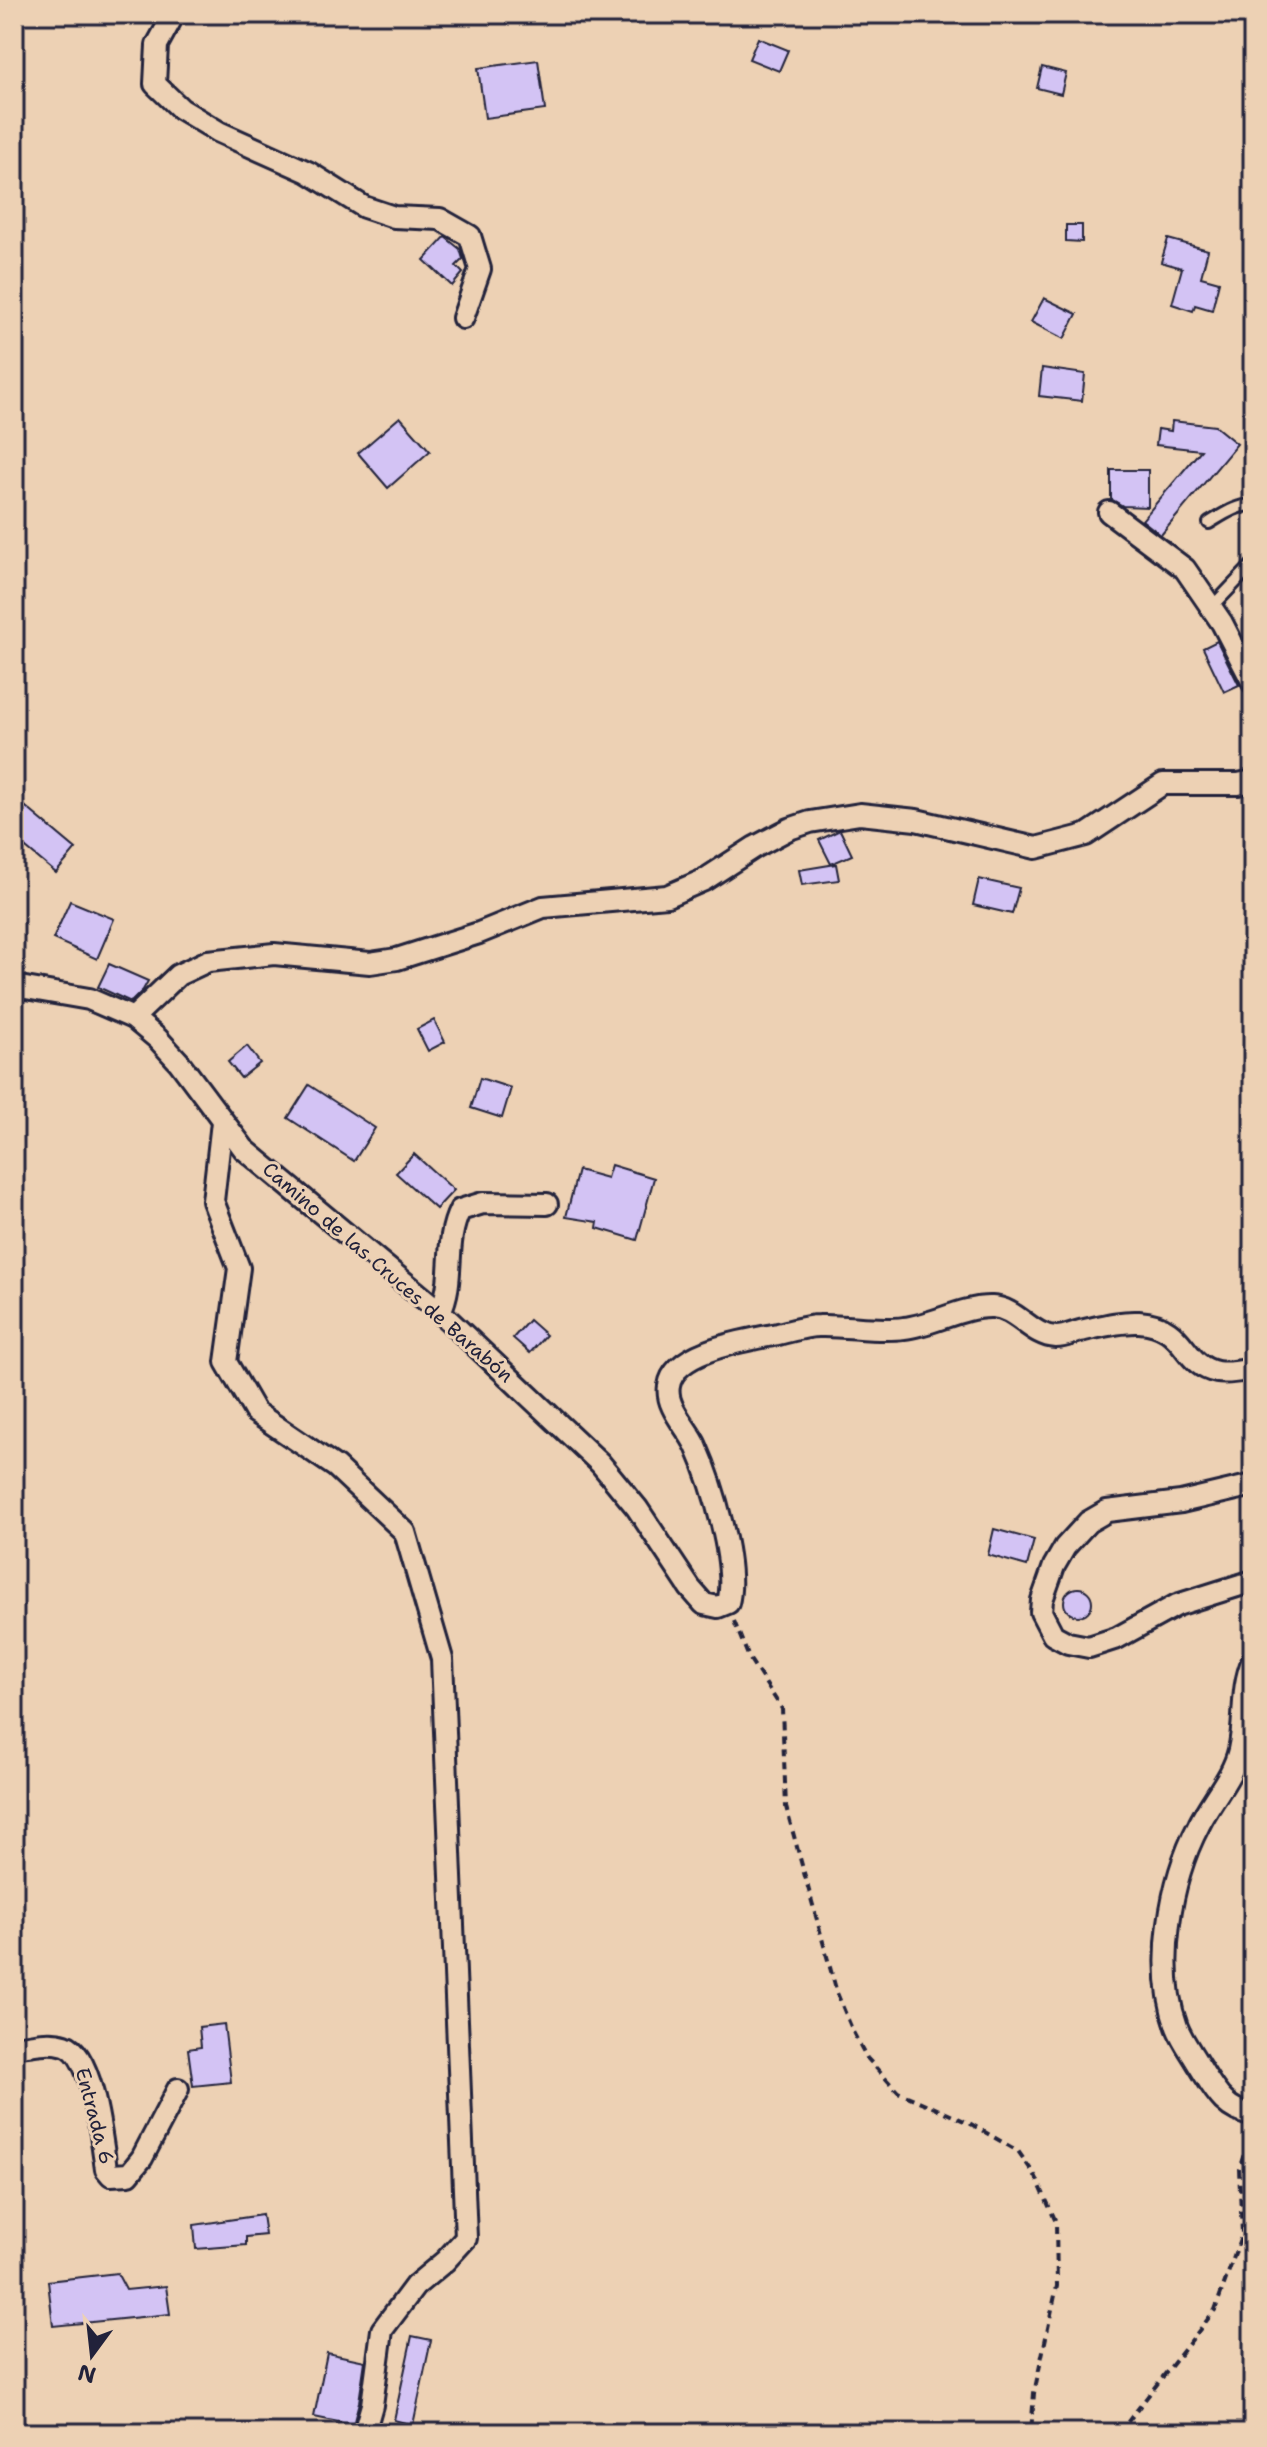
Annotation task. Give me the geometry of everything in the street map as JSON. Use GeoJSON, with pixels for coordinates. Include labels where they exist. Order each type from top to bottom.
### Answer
{"type":"FeatureCollection","features":[{"type":"Feature","properties":{"kind":"street"},"geometry":{"type":"LineString","coordinates":[[174,14],[157,45],[155,84],[181,109],[219,132],[308,172],[364,207],[394,217],[440,219],[470,236],[480,269],[463,318]]}},
{"type":"Feature","properties":{"kind":"street"},"geometry":{"type":"LineString","coordinates":[[1109,512],[1185,569],[1212,607],[1253,683]]}},
{"type":"Feature","properties":{"kind":"street"},"geometry":{"type":"LineString","coordinates":[[133,1018],[178,975],[208,961],[274,954],[370,963],[397,959],[479,933],[543,907],[667,896],[704,880],[789,829],[810,822],[860,814],[916,820],[1036,848],[1086,835],[1163,784],[1238,784],[1253,781]]}},
{"type":"Feature","properties":{"kind":"street","name":"Camino de las Cruces de Barabón"},"geometry":{"type":"LineString","coordinates":[[14,986],[89,999],[133,1018],[158,1039],[244,1149],[440,1312],[600,1463],[637,1508],[704,1604],[718,1607],[728,1603]]}},
{"type":"Feature","properties":{"kind":"street"},"geometry":{"type":"LineString","coordinates":[[222,1122],[213,1201],[239,1268],[226,1362],[255,1412],[336,1467],[405,1532],[442,1659],[466,2238],[415,2286],[382,2330],[372,2405],[364,2433]]}},
{"type":"Feature","properties":{"kind":"street"},"geometry":{"type":"LineString","coordinates":[[440,1312],[449,1295],[452,1226],[460,1210],[483,1203],[547,1204]]}},
{"type":"Feature","properties":{"kind":"street"},"geometry":{"type":"LineString","coordinates":[[728,1603],[732,1589],[714,1497],[695,1444],[672,1405],[668,1386],[676,1371],[701,1354],[817,1326],[904,1328],[989,1307],[1005,1309],[1034,1329],[1056,1337],[1111,1324],[1158,1324],[1176,1336],[1189,1355],[1202,1366],[1217,1372],[1253,1369]]}},
{"type":"Feature","properties":{"kind":"street"},"geometry":{"type":"LineString","coordinates":[[1253,1485],[1181,1502],[1107,1511],[1088,1522],[1065,1547],[1054,1566],[1041,1612],[1053,1635],[1068,1643],[1089,1647],[1117,1638],[1177,1605],[1253,1581]]}},
{"type":"Feature","properties":{"kind":"street"},"geometry":{"type":"LineString","coordinates":[[1253,1660],[1245,1683],[1239,1751],[1231,1771],[1187,1847],[1172,1899],[1166,1974],[1177,2026],[1186,2045],[1223,2103],[1253,2115]]}},
{"type":"Feature","properties":{"kind":"street","name":"Entrada 6"},"geometry":{"type":"LineString","coordinates":[[14,2047],[45,2043],[65,2045],[76,2052],[85,2068],[106,2169],[111,2175],[129,2174],[142,2158],[178,2089]]}},
{"type":"Feature","properties":{"kind":"lane"},"geometry":{"type":"LineString","coordinates":[[1209,523],[1247,504],[1253,506]]}},
{"type":"Feature","properties":{"kind":"lane"},"geometry":{"type":"LineString","coordinates":[[1212,607],[1253,564]]}},
{"type":"Feature","properties":{"kind":"path"},"geometry":{"type":"LineString","coordinates":[[728,1603],[749,1658],[782,1709],[786,1807],[837,1993],[854,2034],[867,2058],[898,2092],[969,2123],[1018,2151],[1036,2177],[1056,2222],[1057,2286],[1034,2393],[1031,2433]]}},
{"type":"Feature","properties":{"kind":"path"},"geometry":{"type":"LineString","coordinates":[[1119,2433],[1215,2310],[1242,2234],[1239,2169],[1253,2129]]}},
{"type":"Feature","properties":{"kind":"building"},"geometry":{"type":"Polygon","coordinates":[[[758,38],[788,50],[779,71],[749,59],[758,38]]]}},
{"type":"Feature","properties":{"kind":"building"},"geometry":{"type":"Polygon","coordinates":[[[538,60],[545,110],[485,118],[478,68],[538,60]]]}},
{"type":"Feature","properties":{"kind":"building"},"geometry":{"type":"Polygon","coordinates":[[[1042,67],[1066,73],[1061,94],[1037,88],[1042,67]]]}},
{"type":"Feature","properties":{"kind":"building"},"geometry":{"type":"Polygon","coordinates":[[[1066,225],[1082,225],[1082,242],[1066,241],[1066,225]]]}},
{"type":"Feature","properties":{"kind":"building"},"geometry":{"type":"Polygon","coordinates":[[[445,237],[460,249],[463,259],[456,266],[463,273],[452,286],[424,260],[445,237]]]}},
{"type":"Feature","properties":{"kind":"building"},"geometry":{"type":"Polygon","coordinates":[[[1168,239],[1208,250],[1201,277],[1219,282],[1212,310],[1195,305],[1193,311],[1172,304],[1182,268],[1161,262],[1168,239]]]}},
{"type":"Feature","properties":{"kind":"building"},"geometry":{"type":"Polygon","coordinates":[[[1044,298],[1077,314],[1064,339],[1031,322],[1044,298]]]}},
{"type":"Feature","properties":{"kind":"building"},"geometry":{"type":"Polygon","coordinates":[[[1042,368],[1085,374],[1082,401],[1039,396],[1042,368]]]}},
{"type":"Feature","properties":{"kind":"building"},"geometry":{"type":"Polygon","coordinates":[[[400,417],[430,451],[388,488],[358,453],[400,417]]]}},
{"type":"Feature","properties":{"kind":"building"},"geometry":{"type":"Polygon","coordinates":[[[1172,421],[1215,426],[1237,444],[1161,535],[1142,520],[1201,450],[1156,445],[1158,429],[1171,431],[1172,421]]]}},
{"type":"Feature","properties":{"kind":"building"},"geometry":{"type":"Polygon","coordinates":[[[1111,470],[1148,470],[1148,507],[1123,506],[1111,499],[1111,470]]]}},
{"type":"Feature","properties":{"kind":"building"},"geometry":{"type":"Polygon","coordinates":[[[1217,641],[1239,685],[1224,692],[1203,648],[1217,641]]]}},
{"type":"Feature","properties":{"kind":"building"},"geometry":{"type":"Polygon","coordinates":[[[14,797],[76,849],[56,873],[14,838],[14,797]]]}},
{"type":"Feature","properties":{"kind":"building"},"geometry":{"type":"Polygon","coordinates":[[[840,830],[852,855],[831,864],[819,840],[840,830]]]}},
{"type":"Feature","properties":{"kind":"building"},"geometry":{"type":"Polygon","coordinates":[[[836,864],[839,880],[802,885],[799,870],[836,864]]]}},
{"type":"Feature","properties":{"kind":"building"},"geometry":{"type":"Polygon","coordinates":[[[979,879],[1019,888],[1012,914],[973,905],[979,879]]]}},
{"type":"Feature","properties":{"kind":"building"},"geometry":{"type":"Polygon","coordinates":[[[70,901],[114,919],[97,959],[53,939],[70,901]]]}},
{"type":"Feature","properties":{"kind":"building"},"geometry":{"type":"Polygon","coordinates":[[[109,964],[148,981],[131,1002],[98,987],[109,964]]]}},
{"type":"Feature","properties":{"kind":"building"},"geometry":{"type":"Polygon","coordinates":[[[434,1020],[445,1042],[428,1051],[417,1029],[434,1020]]]}},
{"type":"Feature","properties":{"kind":"building"},"geometry":{"type":"Polygon","coordinates":[[[247,1046],[260,1063],[241,1078],[228,1062],[247,1046]]]}},
{"type":"Feature","properties":{"kind":"building"},"geometry":{"type":"Polygon","coordinates":[[[480,1078],[511,1088],[502,1118],[471,1108],[480,1078]]]}},
{"type":"Feature","properties":{"kind":"building"},"geometry":{"type":"Polygon","coordinates":[[[309,1085],[375,1128],[354,1161],[288,1118],[309,1085]]]}},
{"type":"Feature","properties":{"kind":"building"},"geometry":{"type":"Polygon","coordinates":[[[414,1154],[454,1190],[436,1209],[396,1173],[414,1154]]]}},
{"type":"Feature","properties":{"kind":"building"},"geometry":{"type":"Polygon","coordinates":[[[611,1165],[654,1178],[637,1240],[597,1228],[598,1222],[566,1217],[578,1170],[607,1178],[611,1165]]]}},
{"type":"Feature","properties":{"kind":"building"},"geometry":{"type":"Polygon","coordinates":[[[529,1320],[546,1335],[530,1353],[513,1338],[529,1320]]]}},
{"type":"Feature","properties":{"kind":"building"},"geometry":{"type":"Polygon","coordinates":[[[994,1529],[1034,1540],[1027,1566],[988,1555],[994,1529]]]}},
{"type":"Feature","properties":{"kind":"building"},"geometry":{"type":"Polygon","coordinates":[[[1078,1588],[1088,1592],[1092,1602],[1088,1612],[1078,1616],[1068,1612],[1064,1602],[1068,1592],[1078,1588]]]}},
{"type":"Feature","properties":{"kind":"building"},"geometry":{"type":"Polygon","coordinates":[[[224,2024],[231,2082],[193,2086],[188,2049],[201,2047],[199,2027],[224,2024]]]}},
{"type":"Feature","properties":{"kind":"building"},"geometry":{"type":"Polygon","coordinates":[[[262,2215],[265,2235],[246,2237],[246,2245],[196,2249],[194,2225],[262,2215]]]}},
{"type":"Feature","properties":{"kind":"building"},"geometry":{"type":"Polygon","coordinates":[[[117,2273],[126,2290],[166,2286],[170,2314],[53,2326],[48,2281],[117,2273]]]}},
{"type":"Feature","properties":{"kind":"building"},"geometry":{"type":"Polygon","coordinates":[[[412,2336],[431,2340],[413,2425],[394,2420],[412,2336]]]}},
{"type":"Feature","properties":{"kind":"building"},"geometry":{"type":"Polygon","coordinates":[[[327,2353],[365,2361],[353,2425],[314,2417],[327,2353]]]}}]}
